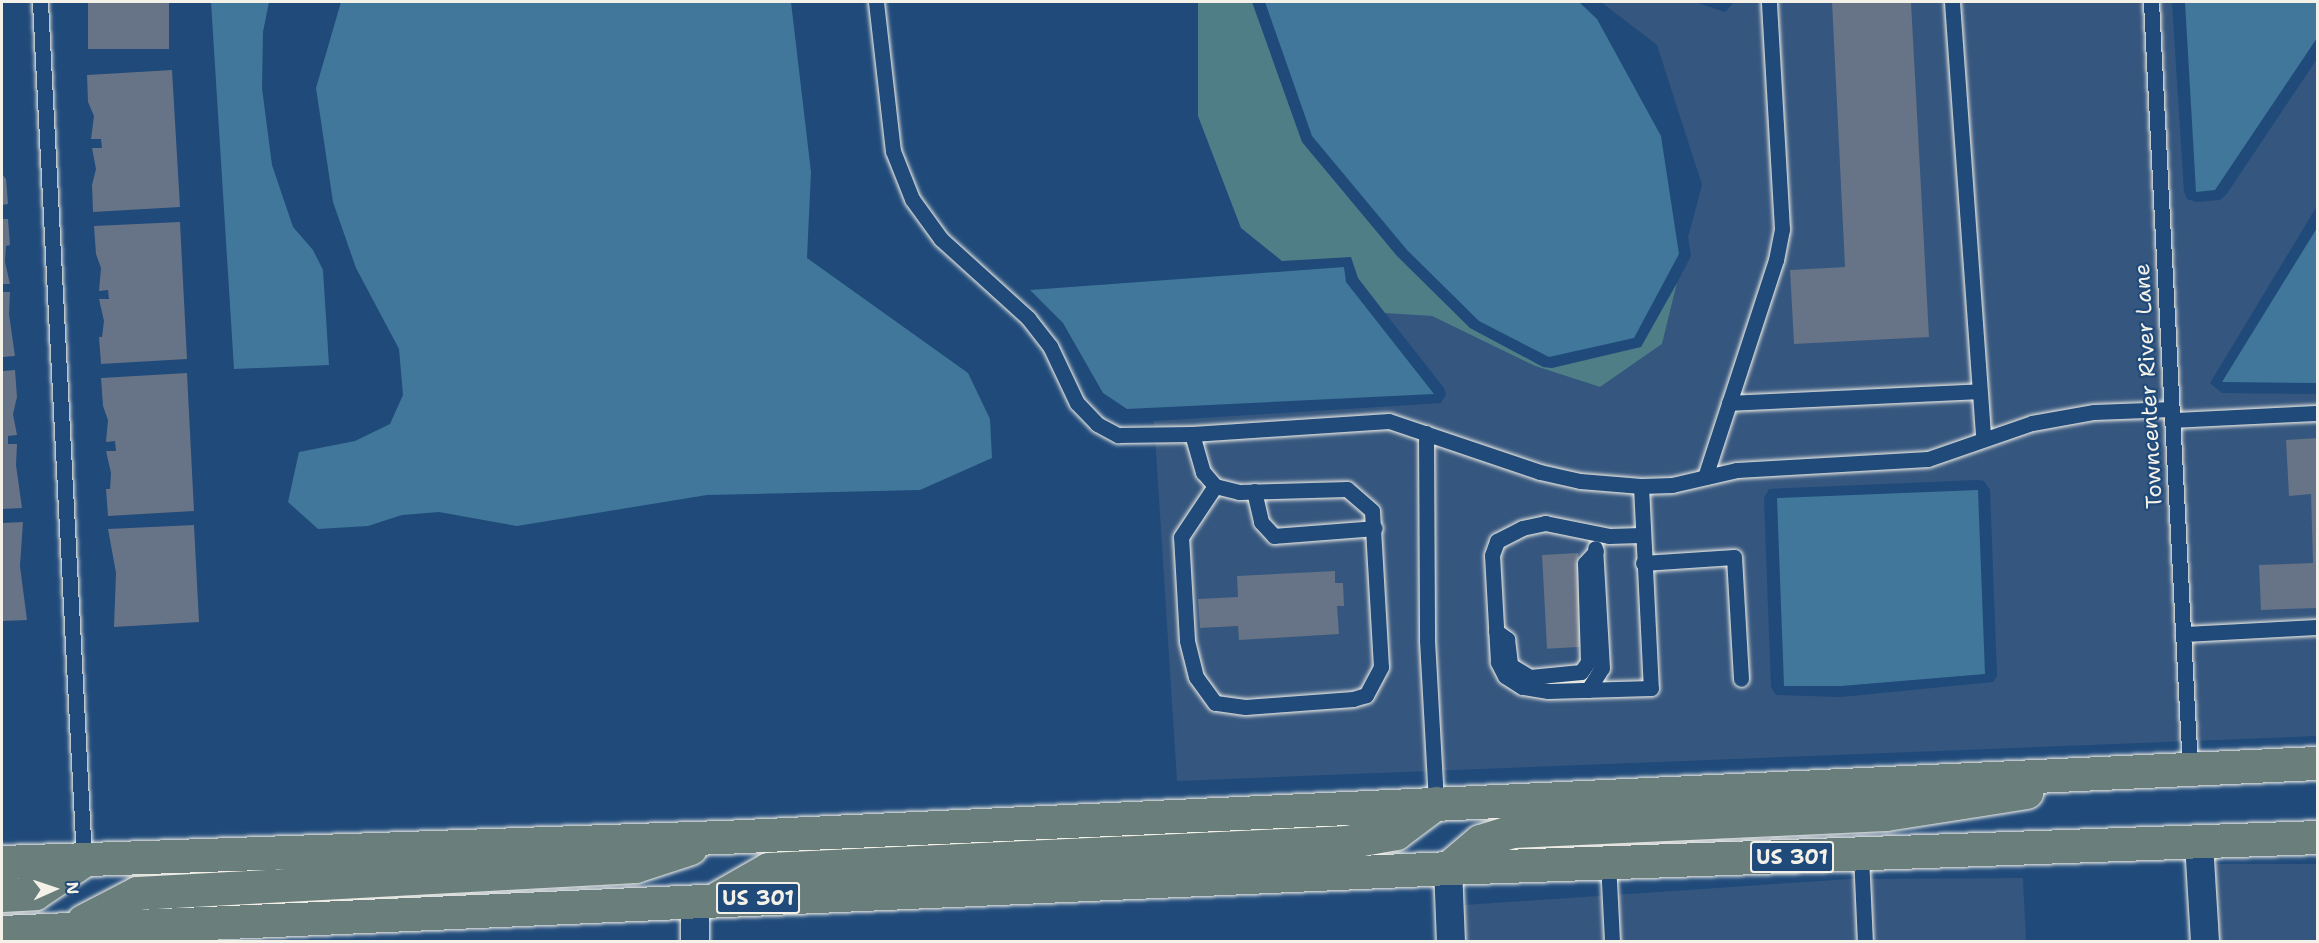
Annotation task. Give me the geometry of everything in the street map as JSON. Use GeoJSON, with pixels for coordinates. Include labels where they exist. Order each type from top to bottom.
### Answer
{"type":"FeatureCollection","features":[{"type":"Feature","properties":{"kind":"main road"},"geometry":{"type":"LineString","coordinates":[[2,862],[723,837],[2318,763]]}},
{"type":"Feature","properties":{"kind":"main road"},"geometry":{"type":"LineString","coordinates":[[1448,868],[1480,841],[1513,831],[1886,814],[2004,799],[2071,774]]}},
{"type":"Feature","properties":{"kind":"main road"},"geometry":{"type":"LineString","coordinates":[[704,901],[768,869],[1346,842],[1395,833],[1436,803]]}},
{"type":"Feature","properties":{"kind":"main road"},"geometry":{"type":"LineString","coordinates":[[69,935],[137,892],[635,866],[723,837]]}},
{"type":"Feature","properties":{"kind":"main road","name":"US 301"},"geometry":{"type":"LineString","coordinates":[[2,932],[69,935],[704,901],[1448,868],[2318,837]]}},
{"type":"Feature","properties":{"kind":"main road"},"geometry":{"type":"LineString","coordinates":[[2,894],[35,893],[84,860]]}},
{"type":"Feature","properties":{"kind":"street"},"geometry":{"type":"LineString","coordinates":[[2199,843],[2205,942]]}},
{"type":"Feature","properties":{"kind":"street"},"geometry":{"type":"LineString","coordinates":[[1448,868],[1451,942]]}},
{"type":"Feature","properties":{"kind":"street"},"geometry":{"type":"LineString","coordinates":[[695,942],[704,901]]}},
{"type":"Feature","properties":{"kind":"lane"},"geometry":{"type":"LineString","coordinates":[[40,2],[84,860]]}},
{"type":"Feature","properties":{"kind":"lane"},"geometry":{"type":"LineString","coordinates":[[876,2],[893,151],[912,199],[941,239],[1028,318],[1050,346],[1077,402],[1097,424],[1118,435],[1192,434],[1389,421],[1540,472],[1580,481],[1641,486],[1737,470],[1928,459],[2032,423],[2094,412],[2318,413]]}},
{"type":"Feature","properties":{"kind":"lane"},"geometry":{"type":"LineString","coordinates":[[1705,477],[1782,229],[1769,2]]}},
{"type":"Feature","properties":{"kind":"lane"},"geometry":{"type":"LineString","coordinates":[[1952,2],[1983,439]]}},
{"type":"Feature","properties":{"kind":"lane","name":"Towncenter River Lane"},"geometry":{"type":"LineString","coordinates":[[2151,2],[2190,768]]}},
{"type":"Feature","properties":{"kind":"lane"},"geometry":{"type":"LineString","coordinates":[[1729,403],[1979,391]]}},
{"type":"Feature","properties":{"kind":"lane"},"geometry":{"type":"LineString","coordinates":[[1426,433],[1427,640],[1436,803]]}},
{"type":"Feature","properties":{"kind":"lane"},"geometry":{"type":"LineString","coordinates":[[1192,434],[1203,472],[1215,486],[1254,491],[1347,489],[1372,511],[1375,528],[1381,667],[1366,695],[1353,699],[1245,707],[1215,703],[1196,677],[1188,640],[1181,537],[1215,486]]}},
{"type":"Feature","properties":{"kind":"lane"},"geometry":{"type":"LineString","coordinates":[[1641,486],[1641,535],[1651,687],[1588,690],[1522,687],[1504,676],[1498,662],[1492,555],[1497,541],[1522,528],[1545,523],[1595,533],[1641,535]]}},
{"type":"Feature","properties":{"kind":"lane"},"geometry":{"type":"LineString","coordinates":[[1254,491],[1261,522],[1274,536],[1375,528]]}},
{"type":"Feature","properties":{"kind":"lane"},"geometry":{"type":"LineString","coordinates":[[1588,690],[1602,668],[1595,533]]}},
{"type":"Feature","properties":{"kind":"lane"},"geometry":{"type":"LineString","coordinates":[[1496,631],[1507,639],[1510,665],[1530,677],[1581,672],[1588,662],[1586,563],[1596,551]]}},
{"type":"Feature","properties":{"kind":"lane"},"geometry":{"type":"LineString","coordinates":[[1643,563],[1734,557],[1741,679]]}},
{"type":"Feature","properties":{"kind":"lane"},"geometry":{"type":"LineString","coordinates":[[2183,634],[2318,627]]}},
{"type":"Feature","properties":{"kind":"lane"},"geometry":{"type":"LineString","coordinates":[[1602,668],[1621,688]]}},
{"type":"Feature","properties":{"kind":"lane"},"geometry":{"type":"LineString","coordinates":[[1862,855],[1865,942]]}},
{"type":"Feature","properties":{"kind":"lane"},"geometry":{"type":"LineString","coordinates":[[1608,862],[1612,942]]}},
{"type":"Feature","properties":{"kind":"shaded area"},"geometry":{"type":"Polygon","coordinates":[[[211,2],[269,2],[263,32],[262,88],[272,165],[293,227],[313,250],[323,270],[329,365],[234,369],[211,2]]]}},
{"type":"Feature","properties":{"kind":"shaded area"},"geometry":{"type":"Polygon","coordinates":[[[341,2],[791,2],[811,172],[807,258],[968,373],[990,419],[992,458],[920,490],[707,495],[517,526],[439,512],[402,515],[368,526],[318,529],[288,502],[299,452],[355,441],[390,424],[403,395],[399,349],[356,268],[333,202],[316,88],[341,2]]]}},
{"type":"Feature","properties":{"kind":"shaded area"},"geometry":{"type":"Polygon","coordinates":[[[1265,2],[1579,2],[1597,19],[1661,136],[1679,254],[1634,338],[1549,357],[1479,321],[1407,250],[1312,136],[1265,2]]]}},
{"type":"Feature","properties":{"kind":"shaded area"},"geometry":{"type":"Polygon","coordinates":[[[1601,2],[1695,2],[1725,12],[1734,2],[2172,2],[2184,192],[2187,199],[2197,202],[2220,200],[2226,195],[2317,59],[2317,206],[2210,383],[2222,393],[2317,394],[2317,736],[1177,781],[1154,421],[1441,403],[1446,394],[1444,388],[1385,313],[1389,312],[1432,316],[1535,366],[1600,387],[1662,344],[1677,283],[1691,256],[1688,237],[1702,185],[1657,45],[1601,2]],[[1984,481],[1769,489],[1764,498],[1771,687],[1776,695],[1841,697],[1993,682],[1997,676],[1990,490],[1984,481]]]}},
{"type":"Feature","properties":{"kind":"shaded area"},"geometry":{"type":"Polygon","coordinates":[[[2185,2],[2317,2],[2317,38],[2215,190],[2196,192],[2185,2]]]}},
{"type":"Feature","properties":{"kind":"shaded area"},"geometry":{"type":"Polygon","coordinates":[[[2317,228],[2317,383],[2222,382],[2317,228]]]}},
{"type":"Feature","properties":{"kind":"shaded area"},"geometry":{"type":"Polygon","coordinates":[[[1344,267],[1346,282],[1434,394],[1127,409],[1103,393],[1063,323],[1030,290],[1344,267]]]}},
{"type":"Feature","properties":{"kind":"shaded area"},"geometry":{"type":"Polygon","coordinates":[[[1978,490],[1985,674],[1841,686],[1784,686],[1777,498],[1978,490]]]}},
{"type":"Feature","properties":{"kind":"shaded area"},"geometry":{"type":"Polygon","coordinates":[[[2215,864],[2317,864],[2317,941],[2215,941],[2215,864]]]}},
{"type":"Feature","properties":{"kind":"shaded area"},"geometry":{"type":"Polygon","coordinates":[[[2023,878],[2026,941],[1466,941],[1464,905],[1850,879],[2023,878]]]}},
{"type":"Feature","properties":{"kind":"green space"},"geometry":{"type":"Polygon","coordinates":[[[1198,2],[1252,2],[1302,142],[1397,256],[1470,328],[1543,367],[1552,368],[1641,347],[1677,283],[1662,344],[1600,387],[1535,366],[1432,316],[1385,313],[1358,278],[1351,257],[1282,261],[1241,228],[1198,116],[1198,2]]]}},
{"type":"Feature","properties":{"kind":"building"},"geometry":{"type":"Polygon","coordinates":[[[88,2],[169,2],[169,49],[88,49],[88,2]]]}},
{"type":"Feature","properties":{"kind":"building"},"geometry":{"type":"Polygon","coordinates":[[[1832,2],[1911,2],[1929,337],[1794,344],[1790,270],[1845,267],[1832,2]]]}},
{"type":"Feature","properties":{"kind":"building"},"geometry":{"type":"Polygon","coordinates":[[[172,70],[180,207],[93,212],[92,185],[96,169],[92,148],[102,148],[101,139],[91,139],[94,116],[88,102],[87,75],[172,70]]]}},
{"type":"Feature","properties":{"kind":"building"},"geometry":{"type":"Polygon","coordinates":[[[2,174],[6,179],[8,204],[2,205],[2,174]]]}},
{"type":"Feature","properties":{"kind":"building"},"geometry":{"type":"Polygon","coordinates":[[[2,219],[8,219],[10,245],[6,246],[5,262],[10,284],[2,284],[2,219]]]}},
{"type":"Feature","properties":{"kind":"building"},"geometry":{"type":"Polygon","coordinates":[[[180,222],[187,359],[101,364],[99,337],[102,337],[104,321],[99,299],[109,299],[108,290],[99,291],[101,268],[96,254],[94,226],[180,222]]]}},
{"type":"Feature","properties":{"kind":"building"},"geometry":{"type":"Polygon","coordinates":[[[2,292],[10,292],[9,314],[15,356],[2,357],[2,292]]]}},
{"type":"Feature","properties":{"kind":"building"},"geometry":{"type":"Polygon","coordinates":[[[15,370],[17,397],[13,414],[17,435],[8,436],[8,444],[17,444],[16,465],[22,508],[2,509],[2,371],[15,370]]]}},
{"type":"Feature","properties":{"kind":"building"},"geometry":{"type":"Polygon","coordinates":[[[187,373],[194,511],[108,516],[106,489],[110,489],[111,473],[106,451],[116,451],[115,441],[106,442],[108,420],[103,406],[101,378],[187,373]]]}},
{"type":"Feature","properties":{"kind":"building"},"geometry":{"type":"Polygon","coordinates":[[[2318,438],[2318,608],[2261,610],[2259,565],[2313,563],[2311,494],[2289,496],[2286,440],[2318,438]]]}},
{"type":"Feature","properties":{"kind":"building"},"geometry":{"type":"Polygon","coordinates":[[[23,522],[20,566],[27,620],[2,621],[2,523],[23,522]]]}},
{"type":"Feature","properties":{"kind":"building"},"geometry":{"type":"Polygon","coordinates":[[[194,525],[199,622],[114,627],[116,573],[108,529],[194,525]]]}},
{"type":"Feature","properties":{"kind":"building"},"geometry":{"type":"Polygon","coordinates":[[[1578,553],[1583,647],[1547,649],[1542,555],[1578,553]]]}},
{"type":"Feature","properties":{"kind":"building"},"geometry":{"type":"Polygon","coordinates":[[[1335,571],[1335,583],[1343,583],[1344,606],[1337,606],[1339,634],[1239,640],[1238,626],[1200,628],[1198,599],[1238,597],[1237,576],[1335,571]]]}}]}
